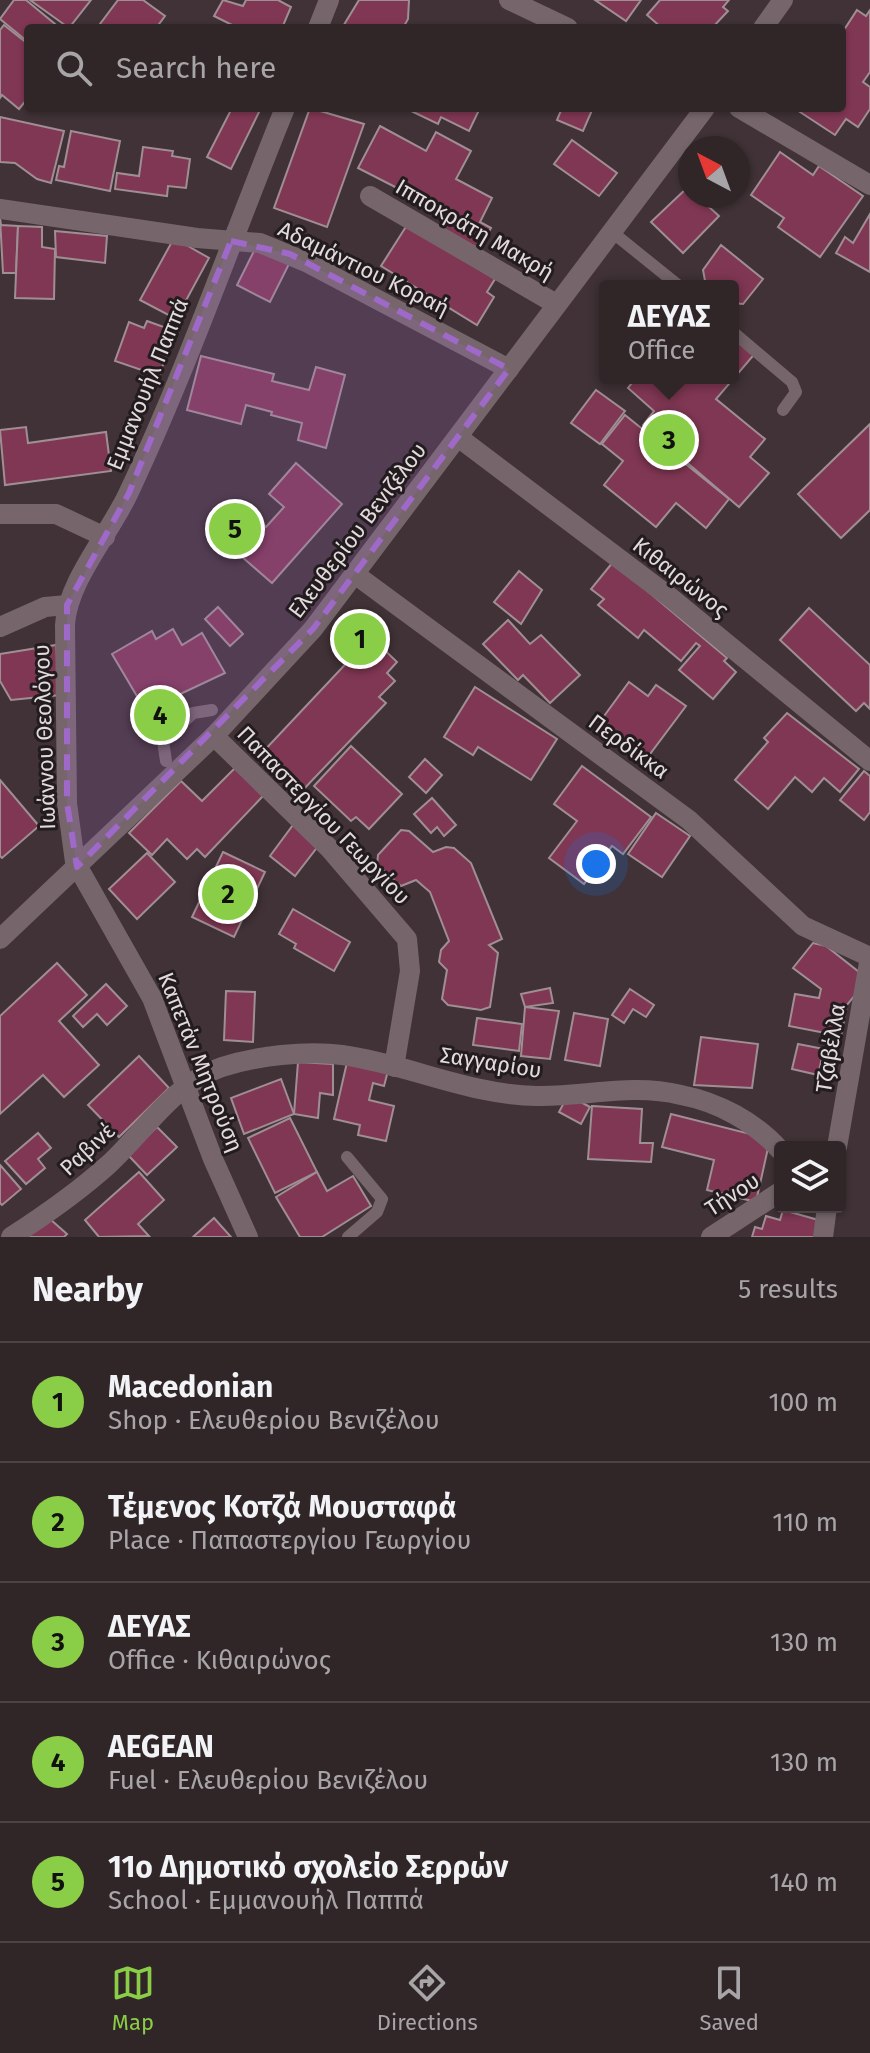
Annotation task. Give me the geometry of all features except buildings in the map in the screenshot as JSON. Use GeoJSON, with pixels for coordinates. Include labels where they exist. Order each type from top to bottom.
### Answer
{"type":"FeatureCollection","features":[{"type":"Feature","properties":{"kind":"street"},"geometry":{"type":"LineString","coordinates":[[320,24],[329,0]]}},
{"type":"Feature","properties":{"kind":"street"},"geometry":{"type":"LineString","coordinates":[[509,0],[560,24]]}},
{"type":"Feature","properties":{"kind":"street"},"geometry":{"type":"LineString","coordinates":[[766,24],[783,0]]}},
{"type":"Feature","properties":{"kind":"street","name":"Εμμανουήλ Παππά"},"geometry":{"type":"LineString","coordinates":[[67,605],[129,493],[283,112]]}},
{"type":"Feature","properties":{"kind":"street","name":"Ελευθερίου Βενιζέλου"},"geometry":{"type":"LineString","coordinates":[[0,939],[214,736],[313,629],[702,112]]}},
{"type":"Feature","properties":{"kind":"street"},"geometry":{"type":"LineString","coordinates":[[746,112],[870,185]]}},
{"type":"Feature","properties":{"kind":"street","name":"Ιπποκράτη Μακρή"},"geometry":{"type":"LineString","coordinates":[[370,196],[556,304]]}},
{"type":"Feature","properties":{"kind":"street","name":"Αδαμάντιου Κοραή"},"geometry":{"type":"LineString","coordinates":[[0,209],[260,243],[290,254],[509,369]]}},
{"type":"Feature","properties":{"kind":"street","name":"Κιθαιρώνος"},"geometry":{"type":"LineString","coordinates":[[458,437],[671,598],[870,761]]}},
{"type":"Feature","properties":{"kind":"street"},"geometry":{"type":"LineString","coordinates":[[0,514],[56,514],[105,537]]}},
{"type":"Feature","properties":{"kind":"street","name":"Περδίκκα"},"geometry":{"type":"LineString","coordinates":[[356,575],[689,820],[803,926],[870,957]]}},
{"type":"Feature","properties":{"kind":"street"},"geometry":{"type":"LineString","coordinates":[[0,627],[45,607],[67,605]]}},
{"type":"Feature","properties":{"kind":"street","name":"Ιωάννου Θεολόγου"},"geometry":{"type":"LineString","coordinates":[[67,605],[67,793],[77,867]]}},
{"type":"Feature","properties":{"kind":"street","name":"Παπαστεργίου Γεωργίου"},"geometry":{"type":"LineString","coordinates":[[214,736],[329,848],[407,939],[410,971],[394,1067]]}},
{"type":"Feature","properties":{"kind":"street","name":"Καπετάν Μητρούση"},"geometry":{"type":"LineString","coordinates":[[77,867],[147,988],[188,1087],[213,1159],[248,1237]]}},
{"type":"Feature","properties":{"kind":"street","name":"Τζαβέλλα"},"geometry":{"type":"LineString","coordinates":[[838,1141],[864,1034],[870,957]]}},
{"type":"Feature","properties":{"kind":"street","name":"Σαγγαρίου"},"geometry":{"type":"LineString","coordinates":[[188,1087],[222,1067],[293,1056],[334,1054],[461,1086],[537,1096],[607,1089],[679,1094],[718,1105],[756,1128],[774,1144]]}},
{"type":"Feature","properties":{"kind":"street","name":"Ραβινέ"},"geometry":{"type":"LineString","coordinates":[[11,1237],[93,1178],[188,1087]]}},
{"type":"Feature","properties":{"kind":"street","name":"Τήνου"},"geometry":{"type":"LineString","coordinates":[[711,1237],[774,1196]]}},
{"type":"Feature","properties":{"kind":"street"},"geometry":{"type":"LineString","coordinates":[[823,1237],[826,1213]]}},
{"type":"Feature","properties":{"kind":"lane"},"geometry":{"type":"LineString","coordinates":[[612,232],[672,280]]}},
{"type":"Feature","properties":{"kind":"lane"},"geometry":{"type":"LineString","coordinates":[[739,337],[792,382],[796,392],[783,410]]}},
{"type":"Feature","properties":{"kind":"lane"},"geometry":{"type":"LineString","coordinates":[[166,761],[163,741],[193,713],[212,710]]}},
{"type":"Feature","properties":{"kind":"lane"},"geometry":{"type":"LineString","coordinates":[[347,1157],[382,1199],[377,1212],[348,1237]]}},
{"type":"Feature","properties":{"kind":"highlighted area"},"geometry":{"type":"Polygon","coordinates":[[[231,241],[290,254],[509,369],[313,629],[77,867],[67,803],[67,605],[129,493],[231,241]]]}},
{"type":"Feature","properties":{"kind":"place","name":"ΔΕΥΑΣ"},"geometry":{"type":"Point","coordinates":[669,440]}},
{"type":"Feature","properties":{"kind":"place","name":"11ο Δημοτικό σχολείο Σερρών"},"geometry":{"type":"Point","coordinates":[235,529]}},
{"type":"Feature","properties":{"kind":"place","name":"Macedonian"},"geometry":{"type":"Point","coordinates":[360,639]}},
{"type":"Feature","properties":{"kind":"place","name":"AEGEAN"},"geometry":{"type":"Point","coordinates":[160,715]}},
{"type":"Feature","properties":{"kind":"place","name":"Τέμενος Κοτζά Μουσταφά"},"geometry":{"type":"Point","coordinates":[228,894]}}]}
